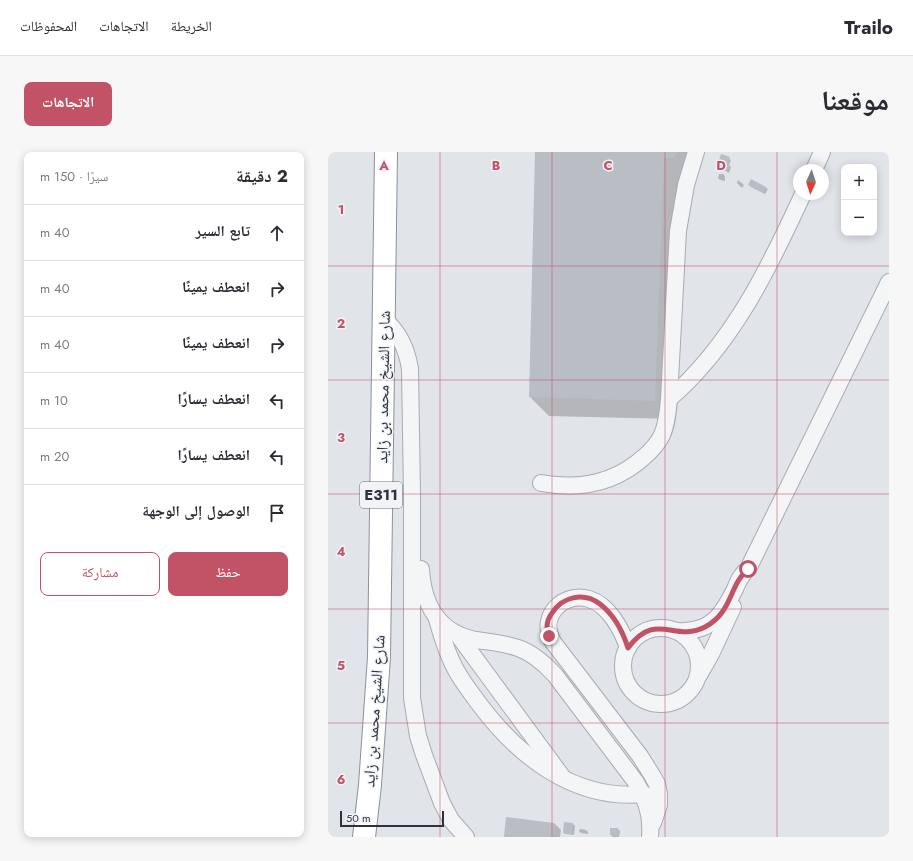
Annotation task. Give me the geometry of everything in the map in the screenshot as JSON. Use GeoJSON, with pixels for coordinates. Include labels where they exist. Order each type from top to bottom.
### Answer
{"type":"FeatureCollection","features":[{"type":"Feature","properties":{"kind":"highway","name":"شارع الشيخ محمد بن زايد"},"geometry":{"type":"LineString","coordinates":[[364,837],[370,786],[379,657],[386,152]]}},
{"type":"Feature","properties":{"kind":"street"},"geometry":{"type":"LineString","coordinates":[[541,483],[560,486],[579,486],[604,481],[627,470],[647,454],[661,437],[667,419],[669,399],[678,231],[686,185],[696,152]]}},
{"type":"Feature","properties":{"kind":"street"},"geometry":{"type":"LineString","coordinates":[[817,164],[822,152]]}},
{"type":"Feature","properties":{"kind":"street"},"geometry":{"type":"LineString","coordinates":[[669,399],[687,383],[707,360],[720,344],[748,302],[774,256],[800,200]]}},
{"type":"Feature","properties":{"kind":"street"},"geometry":{"type":"LineString","coordinates":[[698,676],[699,662],[696,649],[688,638],[676,631],[665,628],[654,629],[643,633],[634,639],[628,648],[624,660],[624,673],[628,685],[637,695],[648,702],[660,704],[673,702],[684,696],[693,687],[711,654],[746,580],[748,569],[889,282]]}},
{"type":"Feature","properties":{"kind":"street"},"geometry":{"type":"LineString","coordinates":[[384,319],[393,327],[402,341],[408,356],[410,369],[412,682],[414,717],[424,755],[442,803],[463,835]]}},
{"type":"Feature","properties":{"kind":"street"},"geometry":{"type":"LineString","coordinates":[[412,495],[416,505],[419,522],[422,580],[424,592],[429,605],[437,617],[449,629],[458,635],[564,780]]}},
{"type":"Feature","properties":{"kind":"street"},"geometry":{"type":"LineString","coordinates":[[676,631],[703,628],[718,618],[728,603],[743,574],[748,569]]}},
{"type":"Feature","properties":{"kind":"street"},"geometry":{"type":"LineString","coordinates":[[628,648],[621,630],[610,615],[601,605],[590,599],[578,597],[566,599],[556,606],[550,616],[547,626],[552,642],[640,756],[657,784],[659,805],[651,832]]}},
{"type":"Feature","properties":{"kind":"street"},"geometry":{"type":"LineString","coordinates":[[437,617],[446,650],[456,671],[492,722],[532,760],[564,780],[620,795],[644,794]]}},
{"type":"Feature","properties":{"kind":"street"},"geometry":{"type":"LineString","coordinates":[[458,635],[518,648],[532,654],[544,663],[555,675],[644,794],[648,806],[651,832]]}},
{"type":"Feature","properties":{"kind":"building"},"geometry":{"type":"Polygon","coordinates":[[[535,152],[677,152],[674,158],[664,158],[655,401],[529,397],[535,152]]]}},
{"type":"Feature","properties":{"kind":"building"},"geometry":{"type":"Polygon","coordinates":[[[721,154],[730,157],[727,164],[730,165],[727,171],[720,168],[722,164],[718,163],[721,154]]]}},
{"type":"Feature","properties":{"kind":"building"},"geometry":{"type":"Polygon","coordinates":[[[751,179],[766,187],[763,193],[748,185],[751,179]]]}},
{"type":"Feature","properties":{"kind":"building"},"geometry":{"type":"Polygon","coordinates":[[[506,817],[554,823],[553,837],[504,837],[506,817]]]}},
{"type":"Feature","properties":{"kind":"building"},"geometry":{"type":"Polygon","coordinates":[[[564,822],[573,823],[572,834],[563,833],[564,822]]]}},
{"type":"Feature","properties":{"kind":"building"},"geometry":{"type":"Polygon","coordinates":[[[610,828],[618,828],[618,836],[610,835],[610,828]]]}},
{"type":"Feature","properties":{"kind":"route"},"geometry":{"type":"LineString","coordinates":[[549,636],[547,626],[550,616],[556,606],[566,599],[578,597],[590,599],[601,605],[616,622],[628,648],[634,639],[643,633],[654,629],[665,628],[686,632],[703,628],[718,618],[728,603],[743,574],[748,569]]}}]}
